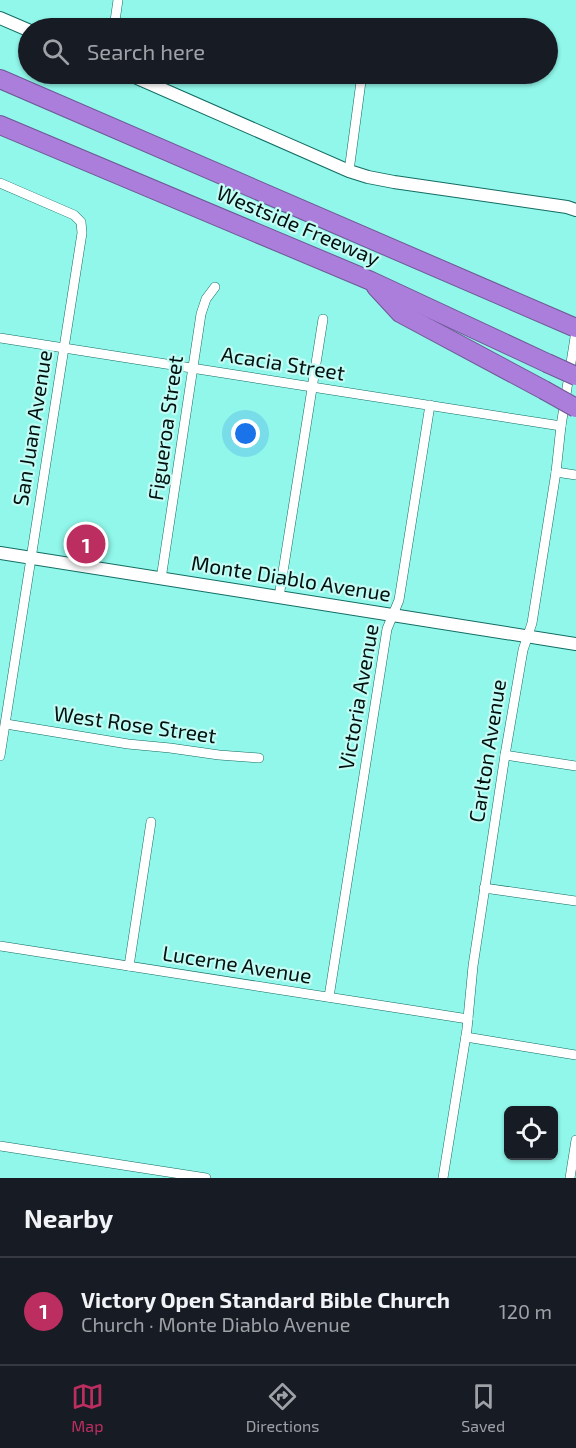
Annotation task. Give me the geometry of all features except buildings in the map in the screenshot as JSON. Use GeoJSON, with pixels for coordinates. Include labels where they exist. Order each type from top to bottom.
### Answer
{"type":"FeatureCollection","features":[{"type":"Feature","properties":{"kind":"highway","name":"Westside Freeway"},"geometry":{"type":"LineString","coordinates":[[0,79],[576,329]]}},
{"type":"Feature","properties":{"kind":"highway","name":"Westside Freeway"},"geometry":{"type":"LineString","coordinates":[[0,125],[371,281],[576,376]]}},
{"type":"Feature","properties":{"kind":"highway"},"geometry":{"type":"LineString","coordinates":[[371,281],[400,314],[576,408]]}},
{"type":"Feature","properties":{"kind":"street"},"geometry":{"type":"LineString","coordinates":[[115,18],[118,0]]}},
{"type":"Feature","properties":{"kind":"street"},"geometry":{"type":"LineString","coordinates":[[0,18],[18,26]]}},
{"type":"Feature","properties":{"kind":"street"},"geometry":{"type":"LineString","coordinates":[[151,84],[368,177],[576,210]]}},
{"type":"Feature","properties":{"kind":"street"},"geometry":{"type":"LineString","coordinates":[[350,171],[361,84]]}},
{"type":"Feature","properties":{"kind":"street","name":"San Juan Avenue"},"geometry":{"type":"LineString","coordinates":[[0,183],[74,215],[81,222],[82,233],[0,752]]}},
{"type":"Feature","properties":{"kind":"street","name":"Figueroa Street"},"geometry":{"type":"LineString","coordinates":[[161,579],[201,314],[206,299],[215,287]]}},
{"type":"Feature","properties":{"kind":"street"},"geometry":{"type":"LineString","coordinates":[[279,597],[323,319]]}},
{"type":"Feature","properties":{"kind":"street","name":"Carlton Avenue"},"geometry":{"type":"LineString","coordinates":[[443,1178],[466,1037],[484,888],[523,650],[532,623],[576,329]]}},
{"type":"Feature","properties":{"kind":"street","name":"Acacia Street"},"geometry":{"type":"LineString","coordinates":[[0,338],[561,426]]}},
{"type":"Feature","properties":{"kind":"street","name":"Victoria Avenue"},"geometry":{"type":"LineString","coordinates":[[329,997],[387,629],[399,600],[430,405]]}},
{"type":"Feature","properties":{"kind":"street"},"geometry":{"type":"LineString","coordinates":[[556,472],[576,475]]}},
{"type":"Feature","properties":{"kind":"street","name":"Monte Diablo Avenue"},"geometry":{"type":"LineString","coordinates":[[0,553],[576,644]]}},
{"type":"Feature","properties":{"kind":"street","name":"West Rose Street"},"geometry":{"type":"LineString","coordinates":[[6,724],[145,746],[259,758]]}},
{"type":"Feature","properties":{"kind":"street"},"geometry":{"type":"LineString","coordinates":[[505,755],[576,766]]}},
{"type":"Feature","properties":{"kind":"street"},"geometry":{"type":"LineString","coordinates":[[129,966],[151,822]]}},
{"type":"Feature","properties":{"kind":"street"},"geometry":{"type":"LineString","coordinates":[[484,888],[576,901]]}},
{"type":"Feature","properties":{"kind":"street","name":"Lucerne Avenue"},"geometry":{"type":"LineString","coordinates":[[0,946],[468,1019]]}},
{"type":"Feature","properties":{"kind":"street"},"geometry":{"type":"LineString","coordinates":[[466,1037],[576,1055]]}},
{"type":"Feature","properties":{"kind":"street"},"geometry":{"type":"LineString","coordinates":[[570,1178],[576,1140]]}},
{"type":"Feature","properties":{"kind":"street"},"geometry":{"type":"LineString","coordinates":[[0,1146],[206,1178]]}},
{"type":"Feature","properties":{"kind":"place","name":"Victory Open Standard Bible Church"},"geometry":{"type":"Point","coordinates":[86,544]}}]}
